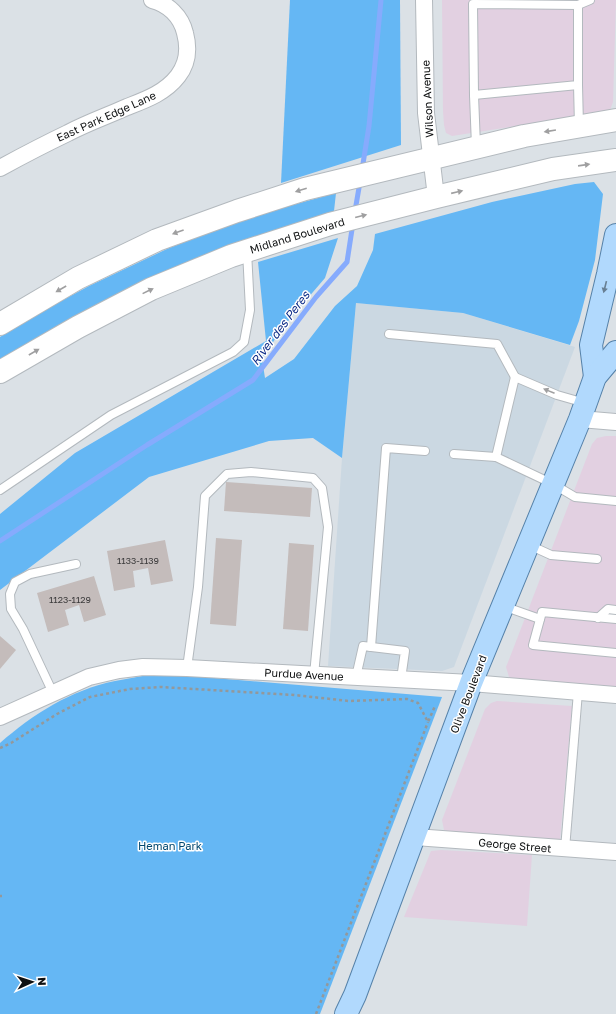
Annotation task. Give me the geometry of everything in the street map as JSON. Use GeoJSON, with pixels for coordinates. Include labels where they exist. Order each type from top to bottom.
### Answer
{"type":"FeatureCollection","features":[{"type":"Feature","properties":{"kind":"main road"},"geometry":{"type":"LineString","coordinates":[[0,324],[78,278],[157,240],[237,210],[305,189],[476,147],[524,136],[616,120]]}},
{"type":"Feature","properties":{"kind":"main road","name":"Midland Boulevard"},"geometry":{"type":"LineString","coordinates":[[0,372],[78,327],[151,289],[231,256],[330,224],[436,197],[553,169],[616,160]]}},
{"type":"Feature","properties":{"kind":"main road","name":"Olive Boulevard"},"geometry":{"type":"LineString","coordinates":[[595,377],[591,345],[616,235]]}},
{"type":"Feature","properties":{"kind":"main road","name":"Olive Boulevard"},"geometry":{"type":"LineString","coordinates":[[346,1014],[355,995],[415,837],[471,683],[554,484],[595,377],[616,352]]}},
{"type":"Feature","properties":{"kind":"street","name":"East Park Edge Lane"},"geometry":{"type":"LineString","coordinates":[[0,168],[68,132],[155,95],[171,84],[178,76],[186,60],[187,43],[183,26],[176,15],[163,3],[152,0]]}},
{"type":"Feature","properties":{"kind":"street","name":"Wilson Avenue"},"geometry":{"type":"LineString","coordinates":[[424,0],[426,113],[430,158],[436,197]]}},
{"type":"Feature","properties":{"kind":"street"},"geometry":{"type":"LineString","coordinates":[[583,411],[616,422]]}},
{"type":"Feature","properties":{"kind":"street","name":"Purdue Avenue"},"geometry":{"type":"LineString","coordinates":[[0,717],[89,677],[119,670],[143,667],[471,683],[616,695]]}},
{"type":"Feature","properties":{"kind":"street","name":"George Street"},"geometry":{"type":"LineString","coordinates":[[415,837],[616,852]]}},
{"type":"Feature","properties":{"kind":"lane"},"geometry":{"type":"LineString","coordinates":[[476,147],[473,2],[578,4],[590,0]]}},
{"type":"Feature","properties":{"kind":"lane"},"geometry":{"type":"LineString","coordinates":[[578,4],[579,126]]}},
{"type":"Feature","properties":{"kind":"lane"},"geometry":{"type":"LineString","coordinates":[[474,95],[578,85]]}},
{"type":"Feature","properties":{"kind":"lane"},"geometry":{"type":"LineString","coordinates":[[0,490],[111,415],[233,352],[244,342],[250,310],[247,251]]}},
{"type":"Feature","properties":{"kind":"lane"},"geometry":{"type":"LineString","coordinates":[[388,334],[497,344],[515,377],[557,394],[583,411]]}},
{"type":"Feature","properties":{"kind":"lane"},"geometry":{"type":"LineString","coordinates":[[496,457],[515,377]]}},
{"type":"Feature","properties":{"kind":"lane"},"geometry":{"type":"LineString","coordinates":[[371,647],[386,448],[425,451]]}},
{"type":"Feature","properties":{"kind":"lane"},"geometry":{"type":"LineString","coordinates":[[454,454],[496,457],[554,484],[575,496],[616,501]]}},
{"type":"Feature","properties":{"kind":"lane"},"geometry":{"type":"LineString","coordinates":[[187,668],[198,587],[205,496],[227,474],[251,472],[313,478],[322,488],[328,527],[314,675]]}},
{"type":"Feature","properties":{"kind":"lane"},"geometry":{"type":"LineString","coordinates":[[528,544],[551,555],[597,559]]}},
{"type":"Feature","properties":{"kind":"lane"},"geometry":{"type":"LineString","coordinates":[[54,693],[11,609],[10,594],[15,582],[30,574],[76,564]]}},
{"type":"Feature","properties":{"kind":"lane"},"geometry":{"type":"LineString","coordinates":[[503,606],[540,619]]}},
{"type":"Feature","properties":{"kind":"lane"},"geometry":{"type":"LineString","coordinates":[[598,618],[608,609],[616,610]]}},
{"type":"Feature","properties":{"kind":"lane"},"geometry":{"type":"LineString","coordinates":[[616,619],[542,612],[533,645],[616,653]]}},
{"type":"Feature","properties":{"kind":"lane"},"geometry":{"type":"LineString","coordinates":[[356,677],[363,646],[405,651],[401,679]]}},
{"type":"Feature","properties":{"kind":"lane"},"geometry":{"type":"LineString","coordinates":[[565,849],[578,692]]}},
{"type":"Feature","properties":{"kind":"path"},"geometry":{"type":"LineString","coordinates":[[0,748],[11,743],[57,714],[90,697],[130,689],[161,687],[286,695],[349,701],[407,699],[418,703],[428,722]]}},
{"type":"Feature","properties":{"kind":"path"},"geometry":{"type":"LineString","coordinates":[[316,1014],[435,706]]}},
{"type":"Feature","properties":{"kind":"shaded area"},"geometry":{"type":"Polygon","coordinates":[[[442,0],[616,0],[613,102],[610,110],[601,113],[452,136],[446,133],[443,111],[442,0]]]}},
{"type":"Feature","properties":{"kind":"shaded area"},"geometry":{"type":"Polygon","coordinates":[[[356,303],[463,313],[575,347],[454,667],[442,671],[328,666],[342,458],[356,303]]]}},
{"type":"Feature","properties":{"kind":"shaded area"},"geometry":{"type":"Polygon","coordinates":[[[616,436],[616,687],[515,680],[509,677],[506,667],[592,444],[597,438],[616,436]]]}},
{"type":"Feature","properties":{"kind":"shaded area"},"geometry":{"type":"Polygon","coordinates":[[[497,701],[572,706],[560,840],[453,833],[444,830],[442,820],[485,709],[491,703],[497,701]]]}},
{"type":"Feature","properties":{"kind":"shaded area"},"geometry":{"type":"Polygon","coordinates":[[[441,850],[532,855],[527,926],[404,917],[431,851],[441,850]]]}},
{"type":"Feature","properties":{"kind":"green space"},"geometry":{"type":"Polygon","coordinates":[[[290,0],[400,0],[401,145],[281,183],[290,0]]]}},
{"type":"Feature","properties":{"kind":"green space"},"geometry":{"type":"Polygon","coordinates":[[[594,182],[603,194],[595,260],[579,321],[570,345],[463,313],[356,303],[342,458],[313,438],[269,441],[149,477],[0,590],[0,514],[75,453],[266,341],[258,262],[338,238],[325,278],[283,327],[262,359],[265,378],[294,359],[335,306],[357,286],[373,250],[375,234],[492,202],[575,184],[594,182]]]}},
{"type":"Feature","properties":{"kind":"green space"},"geometry":{"type":"Polygon","coordinates":[[[336,193],[334,211],[230,250],[0,364],[0,337],[39,313],[89,286],[169,248],[256,215],[336,193]]]}},
{"type":"Feature","properties":{"kind":"green space","name":"Heman Park"},"geometry":{"type":"Polygon","coordinates":[[[148,675],[190,676],[442,697],[320,1014],[0,1014],[0,743],[26,722],[53,704],[83,690],[115,681],[148,675]]]}},
{"type":"Feature","properties":{"kind":"building"},"geometry":{"type":"Polygon","coordinates":[[[226,482],[312,488],[310,517],[224,511],[226,482]]]}},
{"type":"Feature","properties":{"kind":"building"},"geometry":{"type":"Polygon","coordinates":[[[216,538],[242,540],[236,626],[210,624],[216,538]]]}},
{"type":"Feature","properties":{"kind":"building"},"geometry":{"type":"Polygon","coordinates":[[[165,540],[173,581],[151,585],[148,568],[133,571],[135,587],[114,591],[107,551],[165,540]]]}},
{"type":"Feature","properties":{"kind":"building"},"geometry":{"type":"Polygon","coordinates":[[[289,543],[314,545],[308,631],[283,629],[289,543]]]}},
{"type":"Feature","properties":{"kind":"building"},"geometry":{"type":"Polygon","coordinates":[[[94,576],[106,615],[84,622],[79,605],[65,610],[69,625],[48,632],[37,593],[94,576]]]}},
{"type":"Feature","properties":{"kind":"building"},"geometry":{"type":"Polygon","coordinates":[[[0,636],[16,650],[0,669],[0,636]]]}},
{"type":"Feature","properties":{"kind":"waterway","name":"River des Peres"},"geometry":{"type":"LineString","coordinates":[[362,170],[369,126],[381,0]]}},
{"type":"Feature","properties":{"kind":"waterway","name":"River des Peres"},"geometry":{"type":"LineString","coordinates":[[355,211],[360,182]]}},
{"type":"Feature","properties":{"kind":"waterway","name":"River des Peres"},"geometry":{"type":"LineString","coordinates":[[0,541],[147,445],[253,380],[316,297],[347,262],[353,223]]}}]}
